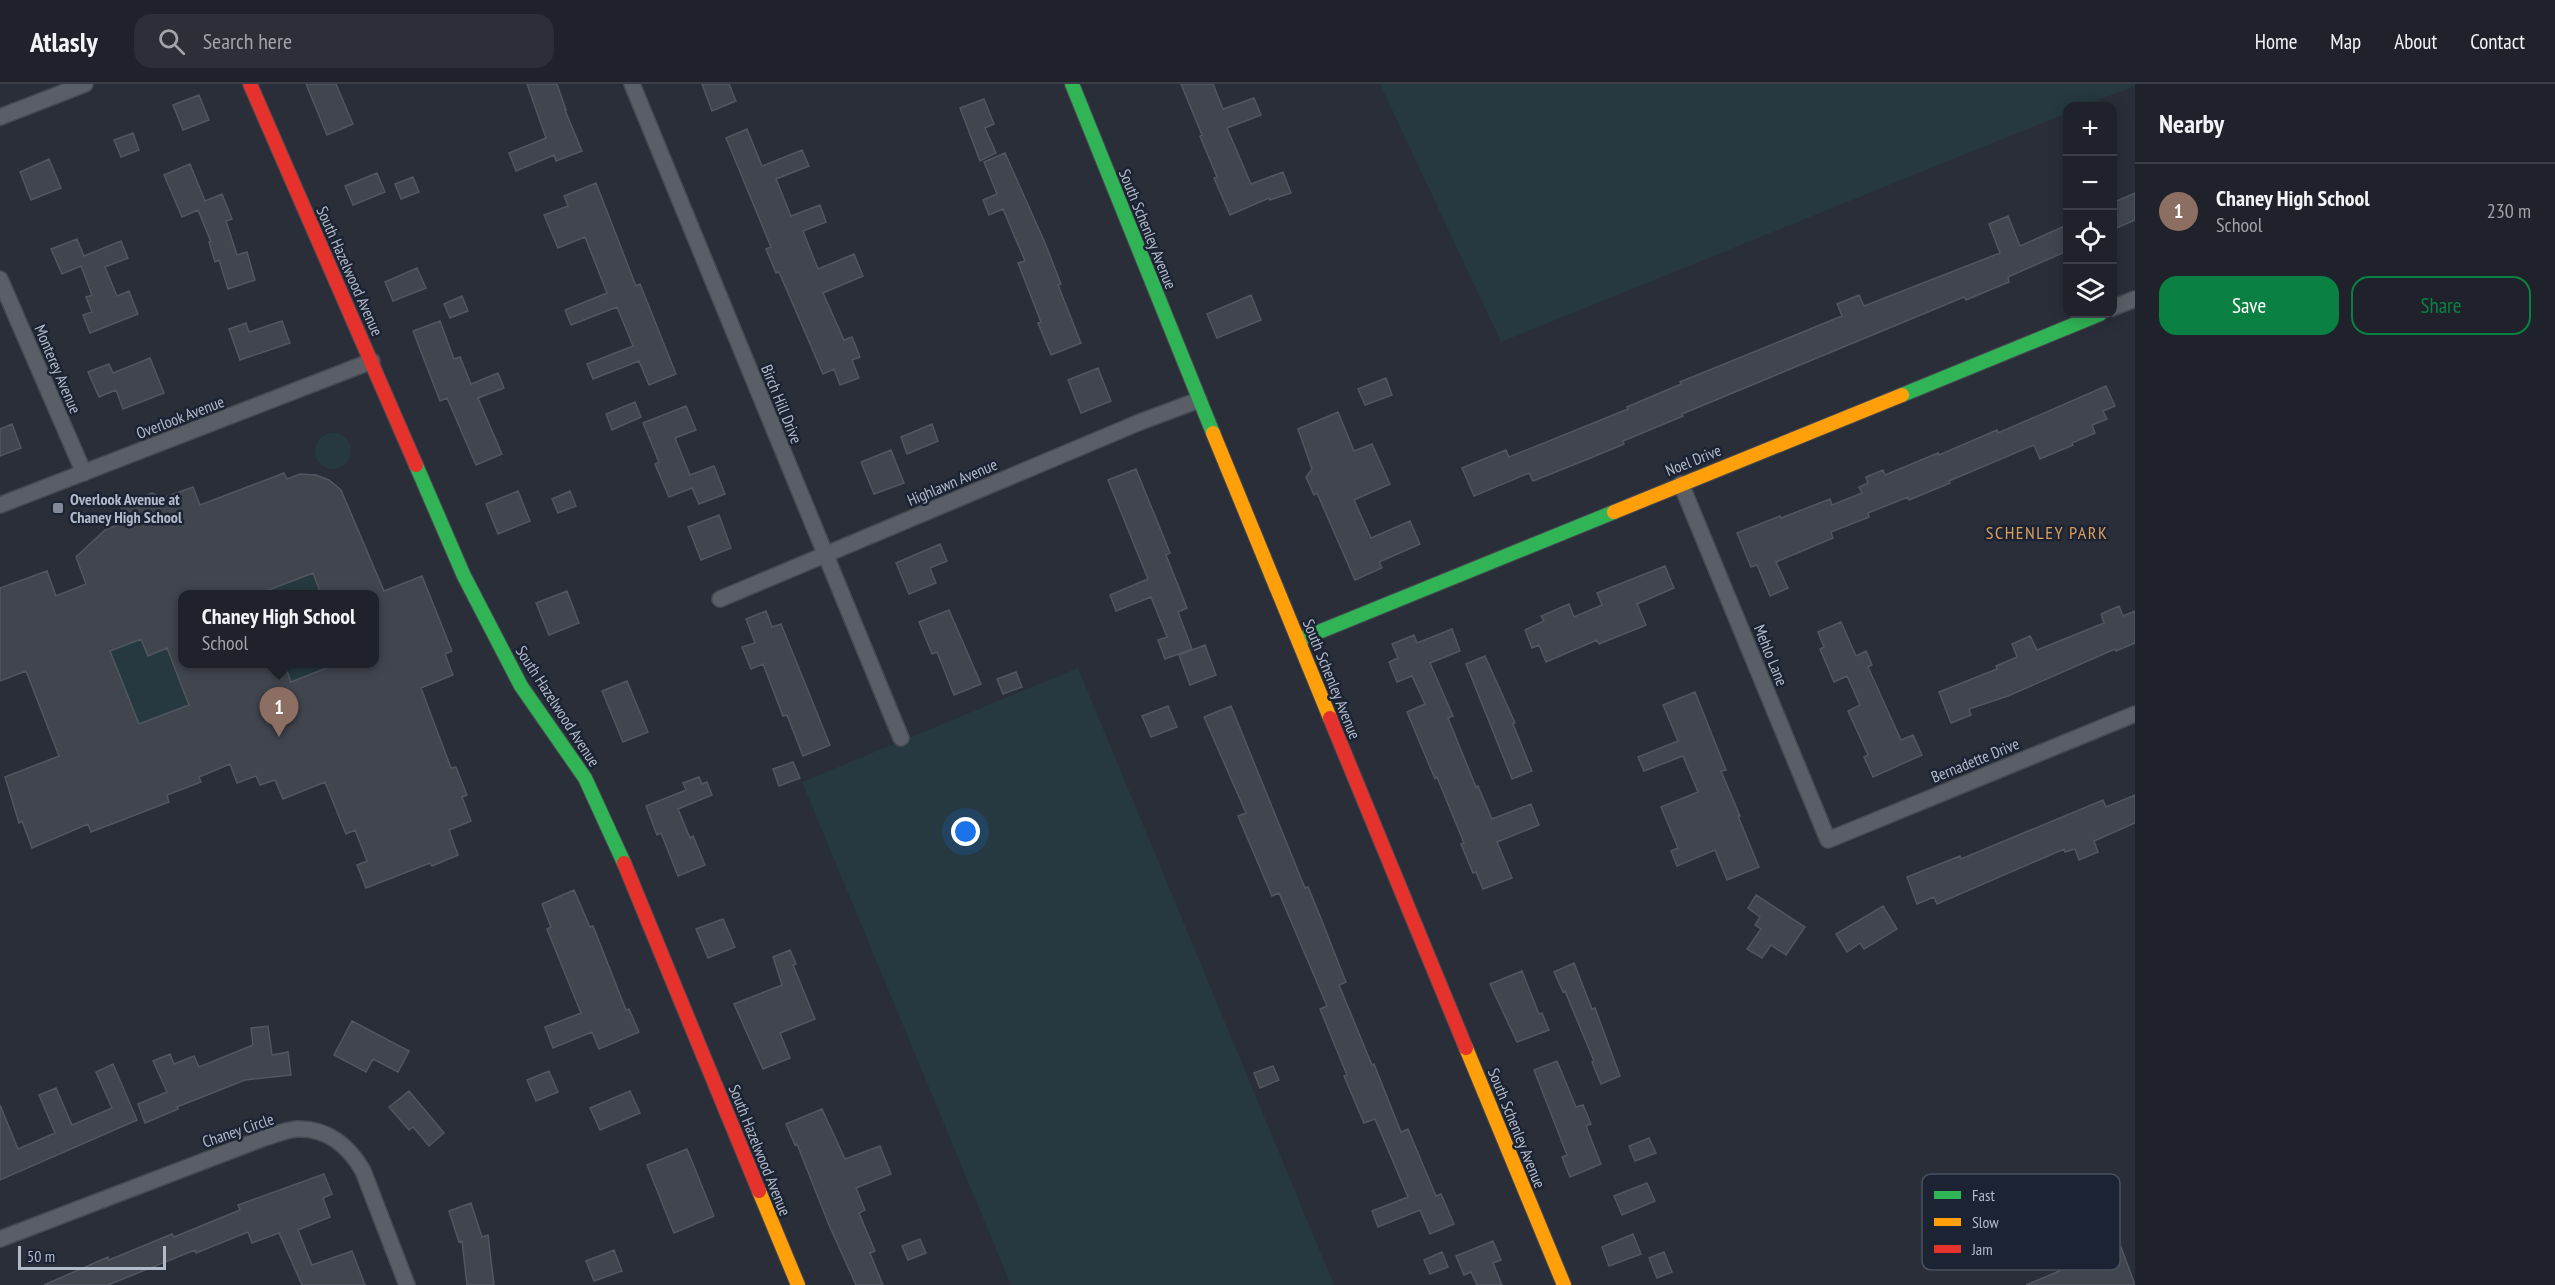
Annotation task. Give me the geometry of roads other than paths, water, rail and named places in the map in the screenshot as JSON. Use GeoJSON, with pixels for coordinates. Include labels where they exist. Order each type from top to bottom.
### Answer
{"type":"FeatureCollection","features":[{"type":"Feature","properties":{"kind":"street"},"geometry":{"type":"LineString","coordinates":[[0,117],[85,84]]}},
{"type":"Feature","properties":{"kind":"street","name":"South Hazelwood Avenue"},"geometry":{"type":"LineString","coordinates":[[250,84],[464,576],[521,686],[585,778],[614,838],[798,1285]]}},
{"type":"Feature","properties":{"kind":"street","name":"Birch Hill Drive"},"geometry":{"type":"LineString","coordinates":[[632,84],[901,738]]}},
{"type":"Feature","properties":{"kind":"street","name":"South Schenley Avenue"},"geometry":{"type":"LineString","coordinates":[[1072,84],[1199,400],[1564,1285]]}},
{"type":"Feature","properties":{"kind":"street","name":"Monterey Avenue"},"geometry":{"type":"LineString","coordinates":[[0,279],[84,473]]}},
{"type":"Feature","properties":{"kind":"street"},"geometry":{"type":"LineString","coordinates":[[2117,306],[2135,299]]}},
{"type":"Feature","properties":{"kind":"street","name":"Noel Drive"},"geometry":{"type":"LineString","coordinates":[[1299,640],[2090,318]]}},
{"type":"Feature","properties":{"kind":"street","name":"Overlook Avenue"},"geometry":{"type":"LineString","coordinates":[[0,505],[372,361]]}},
{"type":"Feature","properties":{"kind":"street","name":"Highlawn Avenue"},"geometry":{"type":"LineString","coordinates":[[720,599],[1140,422],[1199,400]]}},
{"type":"Feature","properties":{"kind":"street","name":"Mehlo Lane"},"geometry":{"type":"LineString","coordinates":[[1681,484],[1828,840]]}},
{"type":"Feature","properties":{"kind":"street","name":"Bernadette Drive"},"geometry":{"type":"LineString","coordinates":[[1828,840],[2135,714]]}},
{"type":"Feature","properties":{"kind":"street","name":"Chaney Circle"},"geometry":{"type":"LineString","coordinates":[[0,1239],[264,1138],[296,1129],[329,1136],[344,1144],[355,1156],[363,1171],[407,1285]]}},
{"type":"Feature","properties":{"kind":"place","name":"Overlook Avenue at Chaney High School"},"geometry":{"type":"Point","coordinates":[58,508]}},
{"type":"Feature","properties":{"kind":"place","name":"Chaney High School"},"geometry":{"type":"Point","coordinates":[279,737]}},
{"type":"Feature","properties":{"kind":"district","name":"SCHENLEY PARK"},"geometry":{"type":"Point","coordinates":[2047,533]}}]}
